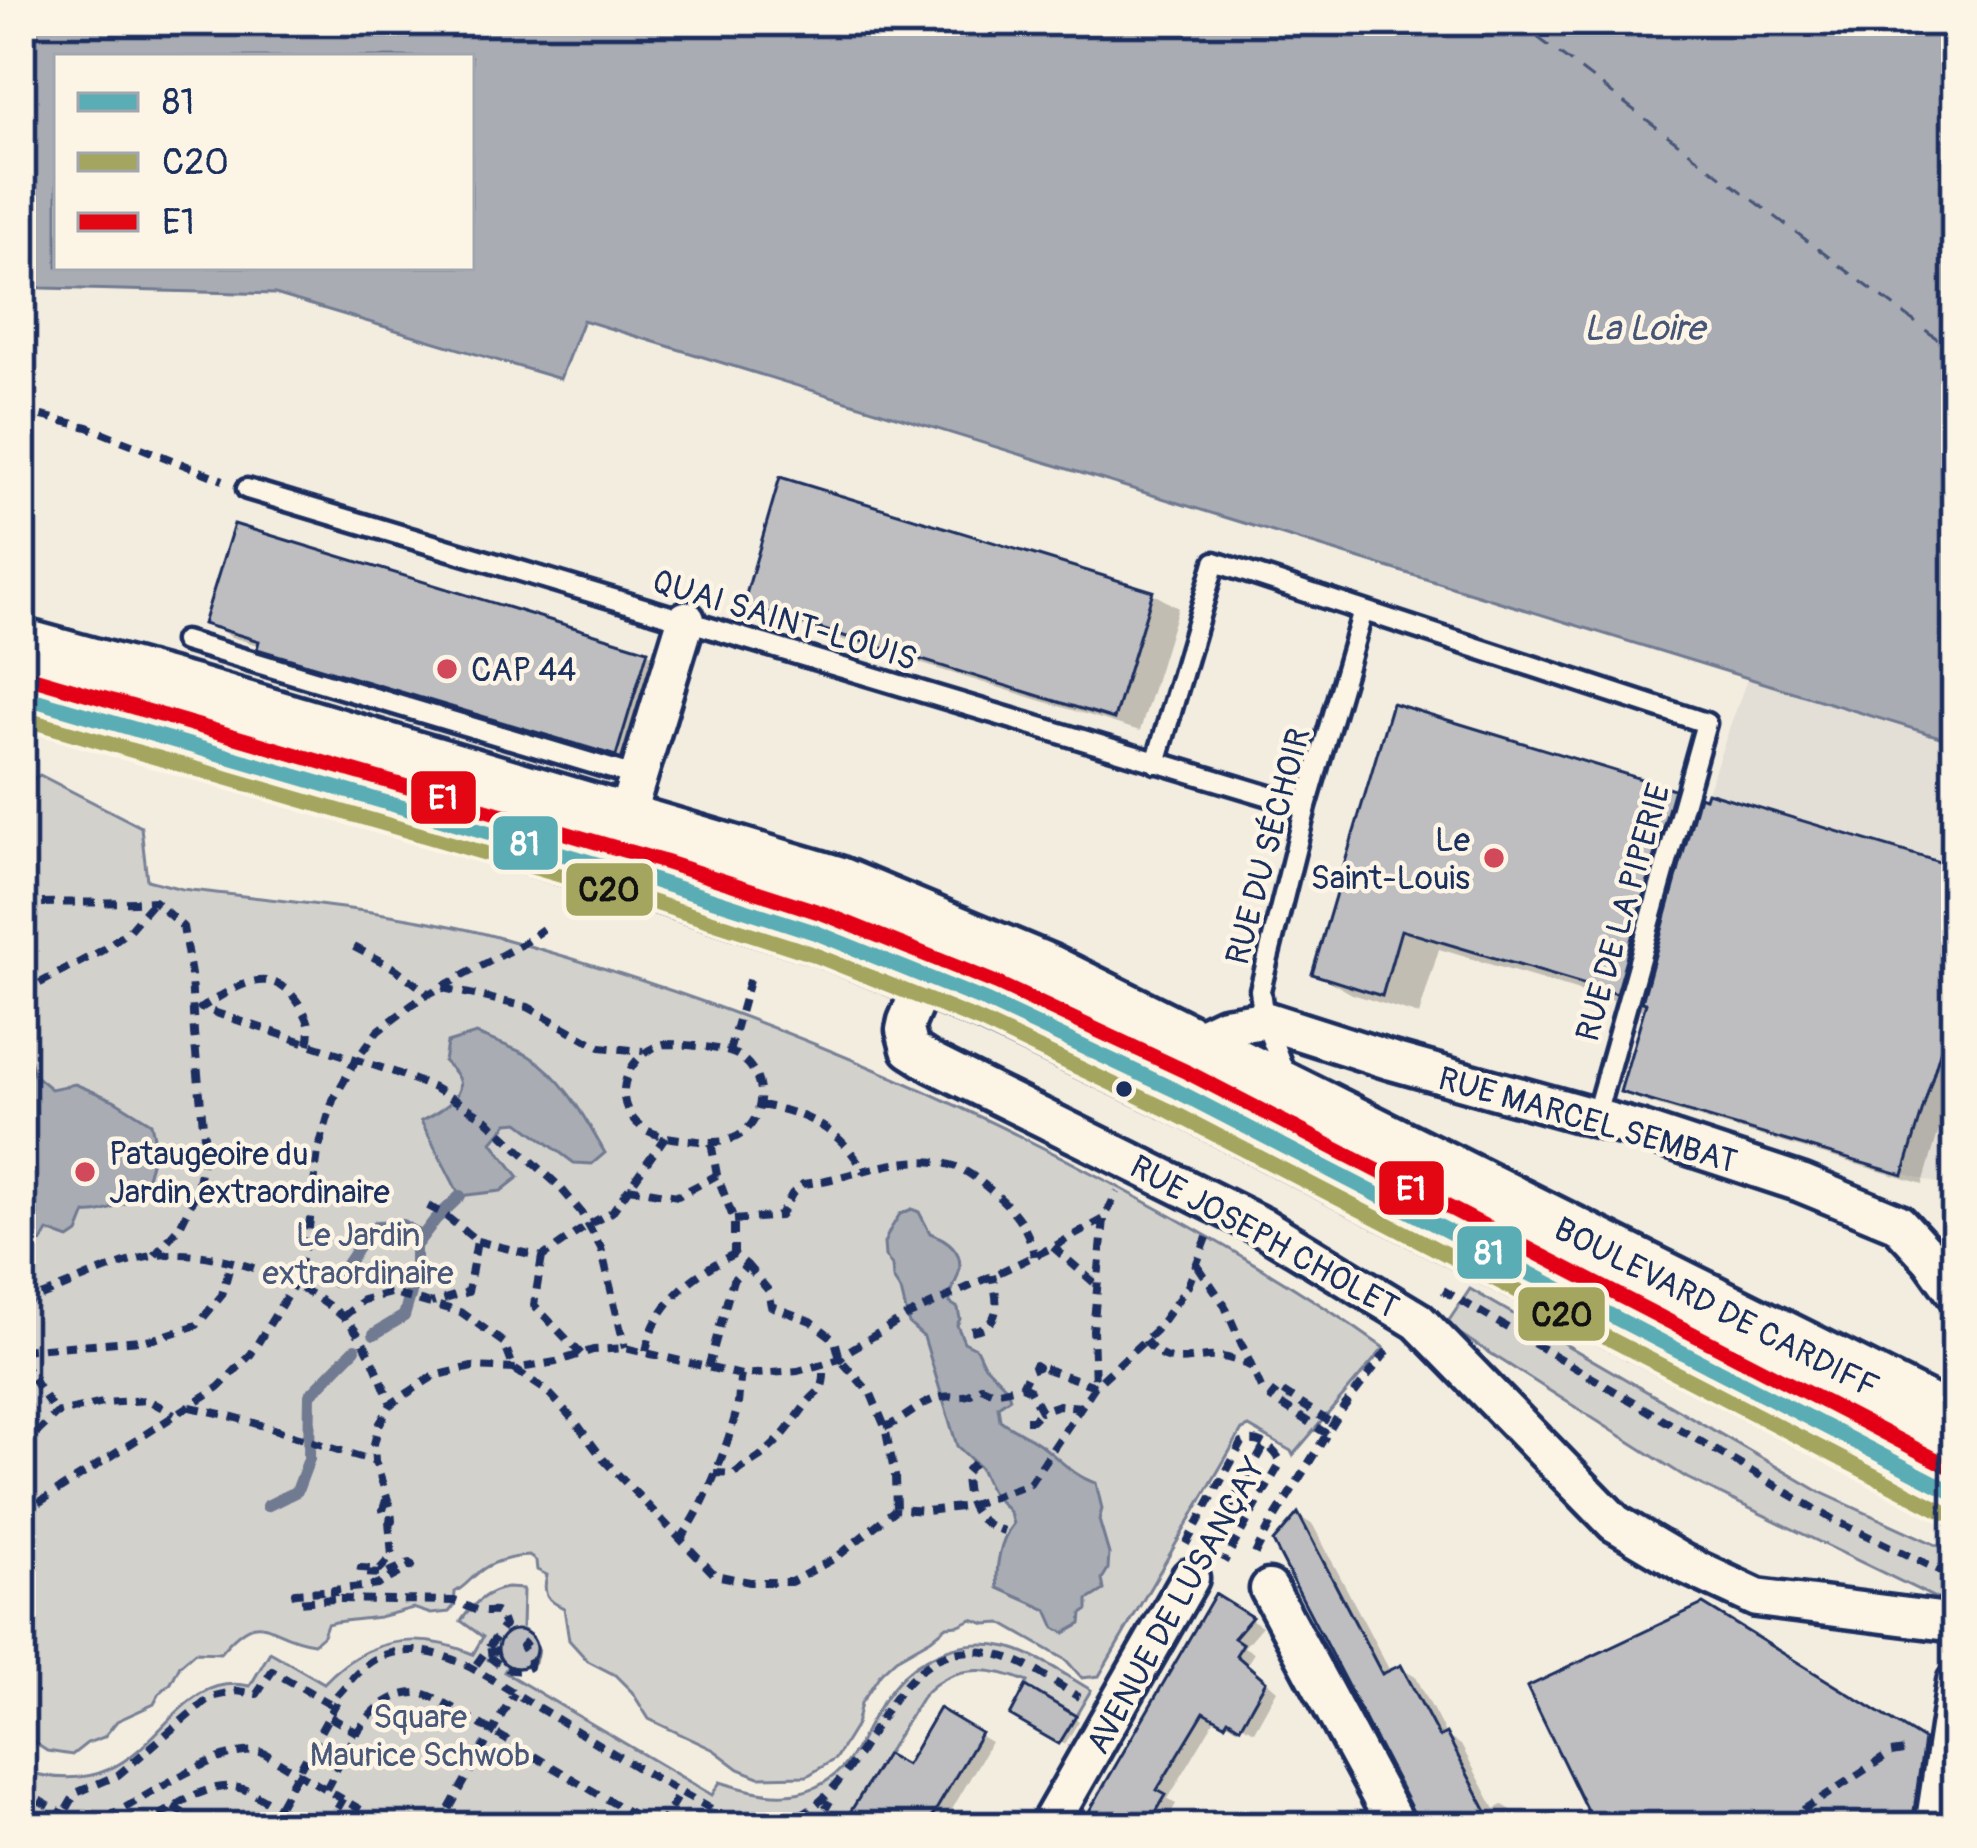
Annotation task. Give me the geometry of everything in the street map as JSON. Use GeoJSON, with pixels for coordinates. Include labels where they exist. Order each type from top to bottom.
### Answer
{"type":"FeatureCollection","features":[{"type":"Feature","properties":{"kind":"main road","name":"BOULEVARD DE CARDIFF"},"geometry":{"type":"LineString","coordinates":[[21,648],[549,800],[631,800],[835,885],[1049,1030],[1282,1117],[1911,1404],[1956,1430]]}},
{"type":"Feature","properties":{"kind":"main road","name":"BOULEVARD DE CARDIFF"},"geometry":{"type":"LineString","coordinates":[[21,696],[655,881],[818,934],[1046,973],[1188,1043],[1282,1117],[1956,1494]]}},
{"type":"Feature","properties":{"kind":"street"},"geometry":{"type":"LineString","coordinates":[[631,800],[686,620]]}},
{"type":"Feature","properties":{"kind":"street","name":"RUE JOSEPH CHOLET"},"geometry":{"type":"LineString","coordinates":[[936,954],[907,1021],[910,1049],[1263,1227],[1418,1321],[1615,1523],[1684,1564],[1757,1598],[1955,1629]]}},
{"type":"Feature","properties":{"kind":"street"},"geometry":{"type":"LineString","coordinates":[[1188,1043],[1224,1026],[1264,1020]]}},
{"type":"Feature","properties":{"kind":"street","name":"RUE MARCEL SEMBAT"},"geometry":{"type":"LineString","coordinates":[[1264,1020],[1801,1183],[1898,1223],[1956,1294]]}},
{"type":"Feature","properties":{"kind":"street","name":"AVENUE DE LUSANÇAY"},"geometry":{"type":"LineString","coordinates":[[1048,1827],[1200,1570]]}},
{"type":"Feature","properties":{"kind":"street"},"geometry":{"type":"LineString","coordinates":[[1269,1589],[1396,1827]]}},
{"type":"Feature","properties":{"kind":"street"},"geometry":{"type":"LineString","coordinates":[[1936,1814],[1956,1682]]}},
{"type":"Feature","properties":{"kind":"lane","name":"QUAI SAINT-LOUIS"},"geometry":{"type":"LineString","coordinates":[[247,489],[1306,807]]}},
{"type":"Feature","properties":{"kind":"lane"},"geometry":{"type":"LineString","coordinates":[[1156,763],[1215,562],[1363,611]]}},
{"type":"Feature","properties":{"kind":"lane","name":"RUE DE LA PIPERIE"},"geometry":{"type":"LineString","coordinates":[[1363,611],[1706,723],[1595,1118]]}},
{"type":"Feature","properties":{"kind":"lane","name":"RUE DU SÉCHOIR"},"geometry":{"type":"LineString","coordinates":[[1282,1117],[1260,990],[1306,807],[1363,611]]}},
{"type":"Feature","properties":{"kind":"lane"},"geometry":{"type":"LineString","coordinates":[[184,641],[631,800]]}},
{"type":"Feature","properties":{"kind":"path"},"geometry":{"type":"LineString","coordinates":[[21,411],[88,428],[247,489]]}},
{"type":"Feature","properties":{"kind":"path"},"geometry":{"type":"LineString","coordinates":[[21,993],[101,951],[130,930],[154,901]]}},
{"type":"Feature","properties":{"kind":"path"},"geometry":{"type":"LineString","coordinates":[[21,904],[154,901],[183,927],[205,1146],[196,1193],[180,1226],[155,1255]]}},
{"type":"Feature","properties":{"kind":"path"},"geometry":{"type":"LineString","coordinates":[[21,1514],[219,1387],[251,1354],[292,1286],[308,1236],[318,1151],[333,1100],[356,1060],[378,1031],[429,994],[543,929]]}},
{"type":"Feature","properties":{"kind":"path"},"geometry":{"type":"LineString","coordinates":[[354,947],[396,969],[429,994]]}},
{"type":"Feature","properties":{"kind":"path"},"geometry":{"type":"LineString","coordinates":[[729,1052],[750,977]]}},
{"type":"Feature","properties":{"kind":"path"},"geometry":{"type":"LineString","coordinates":[[308,1044],[308,1017],[292,992],[271,979],[248,982],[201,1008],[434,1088],[485,1118],[559,1186],[588,1225],[601,1248],[625,1348]]}},
{"type":"Feature","properties":{"kind":"path"},"geometry":{"type":"LineString","coordinates":[[441,987],[528,1007],[600,1047],[645,1051]]}},
{"type":"Feature","properties":{"kind":"path"},"geometry":{"type":"LineString","coordinates":[[675,1044],[729,1052],[744,1060],[760,1088],[760,1105],[744,1132],[711,1142],[664,1137],[637,1124],[630,1115],[624,1096],[626,1076],[645,1051],[675,1044]]}},
{"type":"Feature","properties":{"kind":"path"},"geometry":{"type":"LineString","coordinates":[[760,1105],[782,1108],[823,1125],[840,1137],[865,1172]]}},
{"type":"Feature","properties":{"kind":"path"},"geometry":{"type":"LineString","coordinates":[[581,1354],[534,1305],[542,1257],[612,1212],[664,1137]]}},
{"type":"Feature","properties":{"kind":"path"},"geometry":{"type":"LineString","coordinates":[[711,1142],[734,1220],[734,1254],[768,1290],[771,1306],[811,1321],[835,1340],[840,1359],[871,1394],[885,1427],[896,1476],[896,1509]]}},
{"type":"Feature","properties":{"kind":"path"},"geometry":{"type":"LineString","coordinates":[[734,1220],[776,1218],[803,1184],[930,1162],[963,1170],[1010,1207],[1025,1227],[1034,1256]]}},
{"type":"Feature","properties":{"kind":"path"},"geometry":{"type":"LineString","coordinates":[[628,1188],[678,1196],[717,1175]]}},
{"type":"Feature","properties":{"kind":"path"},"geometry":{"type":"LineString","coordinates":[[1095,1386],[1093,1330],[1104,1219],[1119,1187]]}},
{"type":"Feature","properties":{"kind":"path"},"geometry":{"type":"LineString","coordinates":[[428,1206],[477,1241],[542,1257]]}},
{"type":"Feature","properties":{"kind":"path"},"geometry":{"type":"LineString","coordinates":[[334,1599],[334,1590],[373,1587],[412,1566],[380,1575],[360,1573],[361,1568],[380,1569],[392,1556],[389,1521],[383,1510],[386,1500],[375,1461],[379,1425],[392,1404],[434,1376],[454,1370],[514,1369],[625,1348],[741,1375],[782,1374],[840,1359],[905,1317],[1104,1219]]}},
{"type":"Feature","properties":{"kind":"path"},"geometry":{"type":"LineString","coordinates":[[344,1317],[363,1300],[390,1293],[461,1312],[504,1343],[514,1369],[547,1391],[603,1459],[715,1575],[750,1582],[790,1582],[837,1557],[896,1509],[969,1506],[1030,1483],[1095,1386],[1156,1330],[1188,1286],[1208,1235]]}},
{"type":"Feature","properties":{"kind":"path"},"geometry":{"type":"LineString","coordinates":[[430,1304],[469,1292],[477,1241]]}},
{"type":"Feature","properties":{"kind":"path"},"geometry":{"type":"LineString","coordinates":[[1053,1247],[1099,1287]]}},
{"type":"Feature","properties":{"kind":"path"},"geometry":{"type":"LineString","coordinates":[[646,1352],[650,1334],[688,1282],[734,1254]]}},
{"type":"Feature","properties":{"kind":"path"},"geometry":{"type":"LineString","coordinates":[[21,1303],[155,1255],[201,1256],[245,1265],[344,1317],[360,1338],[392,1404]]}},
{"type":"Feature","properties":{"kind":"path"},"geometry":{"type":"LineString","coordinates":[[21,1350],[154,1339],[197,1325],[222,1294],[231,1262]]}},
{"type":"Feature","properties":{"kind":"path"},"geometry":{"type":"LineString","coordinates":[[1197,1264],[1224,1304],[1264,1395]]}},
{"type":"Feature","properties":{"kind":"path"},"geometry":{"type":"LineString","coordinates":[[707,1368],[733,1280],[747,1265]]}},
{"type":"Feature","properties":{"kind":"path"},"geometry":{"type":"LineString","coordinates":[[971,1331],[994,1319],[992,1275]]}},
{"type":"Feature","properties":{"kind":"path"},"geometry":{"type":"LineString","coordinates":[[1144,1340],[1153,1351],[1177,1362],[1224,1357],[1252,1367]]}},
{"type":"Feature","properties":{"kind":"path"},"geometry":{"type":"LineString","coordinates":[[1259,1544],[1333,1424],[1384,1356]]}},
{"type":"Feature","properties":{"kind":"path"},"geometry":{"type":"LineString","coordinates":[[21,1361],[56,1414]]}},
{"type":"Feature","properties":{"kind":"path"},"geometry":{"type":"LineString","coordinates":[[714,1472],[734,1474],[781,1438],[807,1402],[819,1395],[824,1364]]}},
{"type":"Feature","properties":{"kind":"path"},"geometry":{"type":"LineString","coordinates":[[1022,1386],[1030,1370],[1038,1367],[1035,1365],[1095,1386]]}},
{"type":"Feature","properties":{"kind":"path"},"geometry":{"type":"LineString","coordinates":[[680,1540],[724,1451],[738,1406],[741,1375]]}},
{"type":"Feature","properties":{"kind":"path"},"geometry":{"type":"LineString","coordinates":[[885,1427],[942,1397],[961,1399],[981,1387],[994,1392],[1022,1386],[1029,1389],[1041,1412]]}},
{"type":"Feature","properties":{"kind":"path"},"geometry":{"type":"LineString","coordinates":[[1327,1434],[1271,1398],[1278,1389],[1333,1424]]}},
{"type":"Feature","properties":{"kind":"path"},"geometry":{"type":"LineString","coordinates":[[21,1448],[56,1414],[102,1403],[148,1400],[175,1415]]}},
{"type":"Feature","properties":{"kind":"path"},"geometry":{"type":"LineString","coordinates":[[1026,1420],[1059,1405],[1082,1407]]}},
{"type":"Feature","properties":{"kind":"path"},"geometry":{"type":"LineString","coordinates":[[189,1406],[236,1415],[375,1461]]}},
{"type":"Feature","properties":{"kind":"path"},"geometry":{"type":"LineString","coordinates":[[1248,1441],[1265,1445],[1276,1454],[1280,1466],[1200,1570],[1177,1559],[1238,1450],[1248,1441]]}},
{"type":"Feature","properties":{"kind":"path"},"geometry":{"type":"LineString","coordinates":[[1200,1570],[1265,1445]]}},
{"type":"Feature","properties":{"kind":"path","name":"AVENUE DE LUSANÇAY"},"geometry":{"type":"LineString","coordinates":[[1200,1570],[1265,1445]]}},
{"type":"Feature","properties":{"kind":"path"},"geometry":{"type":"LineString","coordinates":[[974,1463],[965,1473],[969,1506],[980,1519],[1004,1531]]}},
{"type":"Feature","properties":{"kind":"path"},"geometry":{"type":"LineString","coordinates":[[340,1586],[296,1594],[296,1602],[454,1601],[480,1612],[499,1613],[504,1626],[473,1669]]}},
{"type":"Feature","properties":{"kind":"path"},"geometry":{"type":"LineString","coordinates":[[484,1653],[508,1670],[528,1669],[530,1660],[522,1646],[529,1640]]}},
{"type":"Feature","properties":{"kind":"path"},"geometry":{"type":"LineString","coordinates":[[56,1827],[76,1793],[118,1775],[216,1694],[257,1694],[271,1671],[328,1703],[363,1666],[394,1652],[424,1651],[473,1669],[680,1792],[740,1822],[775,1825],[809,1815],[837,1790]]}},
{"type":"Feature","properties":{"kind":"path"},"geometry":{"type":"LineString","coordinates":[[484,1653],[499,1651]]}},
{"type":"Feature","properties":{"kind":"path"},"geometry":{"type":"LineString","coordinates":[[815,1827],[909,1681],[944,1656],[998,1654],[1017,1661],[1112,1718]]}},
{"type":"Feature","properties":{"kind":"path"},"geometry":{"type":"LineString","coordinates":[[267,1827],[341,1692]]}},
{"type":"Feature","properties":{"kind":"path"},"geometry":{"type":"LineString","coordinates":[[326,1789],[358,1732],[377,1709],[417,1693],[439,1700],[656,1827],[680,1792]]}},
{"type":"Feature","properties":{"kind":"path"},"geometry":{"type":"LineString","coordinates":[[439,1827],[514,1693]]}},
{"type":"Feature","properties":{"kind":"path"},"geometry":{"type":"LineString","coordinates":[[330,1717],[358,1732]]}},
{"type":"Feature","properties":{"kind":"path"},"geometry":{"type":"LineString","coordinates":[[314,1744],[342,1760]]}},
{"type":"Feature","properties":{"kind":"path"},"geometry":{"type":"LineString","coordinates":[[88,1827],[197,1768],[232,1753],[258,1750],[390,1827]]}},
{"type":"Feature","properties":{"kind":"path"},"geometry":{"type":"LineString","coordinates":[[1803,1810],[1891,1753],[1906,1750]]}},
{"type":"Feature","properties":{"kind":"path"},"geometry":{"type":"LineString","coordinates":[[141,1827],[173,1807],[232,1786],[310,1827]]}},
{"type":"Feature","properties":{"kind":"path"},"geometry":{"type":"LineString","coordinates":[[21,1790],[63,1814]]}},
{"type":"Feature","properties":{"kind":"path"},"geometry":{"type":"LineString","coordinates":[[327,1827],[343,1799]]}},
{"type":"Feature","properties":{"kind":"path"},"geometry":{"type":"LineString","coordinates":[[173,1807],[207,1827]]}},
{"type":"Feature","properties":{"kind":"shaded area"},"geometry":{"type":"Polygon","coordinates":[[[1747,679],[1956,742],[1956,1206],[1943,1185],[1620,1092],[1707,792],[1747,679]]]}},
{"type":"Feature","properties":{"kind":"green space","name":"Le Jardin extraordinaire"},"geometry":{"type":"Polygon","coordinates":[[[40,775],[141,827],[147,880],[182,889],[381,914],[497,937],[658,986],[893,1077],[1154,1206],[1288,1284],[1384,1348],[1293,1455],[1249,1427],[1242,1430],[1099,1676],[1082,1678],[1066,1660],[1001,1623],[972,1619],[947,1626],[881,1673],[835,1759],[807,1776],[759,1777],[649,1719],[615,1675],[588,1661],[569,1640],[564,1608],[547,1596],[547,1575],[537,1570],[529,1556],[485,1568],[455,1592],[449,1612],[431,1614],[413,1608],[335,1622],[327,1624],[314,1643],[265,1627],[246,1629],[220,1653],[195,1652],[180,1665],[154,1704],[117,1721],[104,1737],[72,1755],[47,1751],[21,1734],[21,803],[24,784],[40,775]]]}},
{"type":"Feature","properties":{"kind":"green space"},"geometry":{"type":"Polygon","coordinates":[[[1470,1289],[1820,1492],[1956,1554],[1956,1608],[1687,1478],[1446,1325],[1470,1289]]]}},
{"type":"Feature","properties":{"kind":"green space","name":"Square Maurice Schwob"},"geometry":{"type":"Polygon","coordinates":[[[507,1588],[523,1589],[522,1629],[537,1650],[526,1667],[507,1667],[504,1672],[712,1795],[720,1782],[784,1794],[828,1780],[850,1757],[899,1680],[922,1661],[951,1648],[1008,1647],[1041,1660],[1091,1690],[1071,1724],[1021,1695],[1028,1682],[985,1671],[945,1678],[922,1697],[841,1827],[21,1827],[21,1770],[66,1778],[101,1772],[129,1757],[195,1697],[220,1686],[250,1686],[270,1652],[324,1683],[357,1656],[393,1643],[432,1642],[473,1654],[483,1637],[461,1621],[481,1599],[507,1588]]]}},
{"type":"Feature","properties":{"kind":"water","name":"La Loire"},"geometry":{"type":"Polygon","coordinates":[[[21,21],[1956,21],[1956,742],[583,320],[560,379],[275,294],[21,285],[21,21]]]}},
{"type":"Feature","properties":{"kind":"water"},"geometry":{"type":"Polygon","coordinates":[[[476,1034],[529,1056],[553,1075],[605,1153],[592,1164],[574,1163],[519,1122],[508,1123],[492,1142],[519,1177],[501,1191],[460,1196],[421,1121],[458,1092],[458,1078],[444,1062],[447,1043],[476,1034]]]}},
{"type":"Feature","properties":{"kind":"water","name":"Pataugeoire du Jardin extraordinaire"},"geometry":{"type":"Polygon","coordinates":[[[21,1058],[30,1060],[34,1075],[51,1089],[75,1084],[151,1123],[156,1146],[141,1198],[86,1213],[78,1233],[69,1239],[48,1231],[42,1242],[21,1240],[21,1058]]]}},
{"type":"Feature","properties":{"kind":"water"},"geometry":{"type":"Polygon","coordinates":[[[912,1209],[919,1212],[930,1233],[957,1252],[960,1265],[950,1303],[958,1308],[957,1325],[964,1342],[976,1348],[983,1363],[1007,1388],[1010,1398],[998,1406],[1000,1420],[1096,1483],[1102,1509],[1099,1520],[1109,1554],[1104,1590],[1088,1600],[1081,1624],[1065,1633],[1055,1628],[1047,1610],[998,1588],[1000,1554],[1013,1524],[1010,1513],[991,1492],[980,1468],[957,1446],[924,1337],[909,1324],[885,1256],[890,1230],[900,1214],[912,1209]]]}},
{"type":"Feature","properties":{"kind":"building"},"geometry":{"type":"Polygon","coordinates":[[[780,477],[1153,591],[1114,719],[743,605],[780,477]]]}},
{"type":"Feature","properties":{"kind":"building","name":"CAP 44"},"geometry":{"type":"Polygon","coordinates":[[[234,524],[648,650],[616,756],[257,649],[259,641],[203,624],[234,524]]]}},
{"type":"Feature","properties":{"kind":"building","name":"Le Saint-Louis"},"geometry":{"type":"Polygon","coordinates":[[[1392,703],[1674,789],[1616,994],[1401,930],[1382,996],[1312,974],[1392,703]]]}},
{"type":"Feature","properties":{"kind":"building"},"geometry":{"type":"Polygon","coordinates":[[[1707,792],[1956,867],[1956,999],[1903,1175],[1620,1092],[1699,796],[1705,798],[1707,792]]]}},
{"type":"Feature","properties":{"kind":"building"},"geometry":{"type":"Polygon","coordinates":[[[1298,1513],[1382,1674],[1401,1665],[1439,1737],[1446,1733],[1495,1827],[1421,1827],[1273,1542],[1298,1513]]]}},
{"type":"Feature","properties":{"kind":"building"},"geometry":{"type":"Polygon","coordinates":[[[1215,1594],[1252,1617],[1234,1638],[1243,1644],[1236,1655],[1266,1681],[1240,1727],[1204,1712],[1157,1790],[1166,1795],[1147,1827],[1080,1827],[1215,1594]]]}},
{"type":"Feature","properties":{"kind":"building"},"geometry":{"type":"Polygon","coordinates":[[[1703,1604],[1924,1740],[1914,1811],[1918,1827],[1595,1827],[1527,1687],[1703,1604]]]}},
{"type":"Feature","properties":{"kind":"building"},"geometry":{"type":"Polygon","coordinates":[[[517,1630],[530,1636],[536,1649],[530,1662],[517,1668],[504,1662],[498,1649],[504,1636],[517,1630]]]}},
{"type":"Feature","properties":{"kind":"building"},"geometry":{"type":"Polygon","coordinates":[[[1026,1686],[1076,1716],[1059,1744],[1010,1716],[1026,1686]]]}},
{"type":"Feature","properties":{"kind":"building"},"geometry":{"type":"Polygon","coordinates":[[[939,1708],[981,1733],[926,1827],[841,1827],[886,1754],[906,1765],[939,1708]]]}},
{"type":"Feature","properties":{"kind":"waterway"},"geometry":{"type":"LineString","coordinates":[[374,1334],[404,1316],[415,1279],[415,1246],[460,1196]]}},
{"type":"Feature","properties":{"kind":"waterway"},"geometry":{"type":"LineString","coordinates":[[335,1282],[377,1226],[402,1225],[422,1237]]}},
{"type":"Feature","properties":{"kind":"waterway"},"geometry":{"type":"LineString","coordinates":[[267,1506],[297,1491],[309,1459],[310,1395],[355,1349]]}},
{"type":"Feature","properties":{"kind":"ferry route"},"geometry":{"type":"LineString","coordinates":[[1516,21],[1956,353]]}},
{"type":"Feature","properties":{"kind":"transit line","name":"E1"},"geometry":{"type":"LineString","coordinates":[[27,676],[661,861],[825,914],[996,983],[1187,1072],[1956,1470]]}},
{"type":"Feature","properties":{"kind":"transit line","name":"81"},"geometry":{"type":"LineString","coordinates":[[21,696],[655,881],[817,933],[988,1002],[1177,1091],[1956,1494]]}},
{"type":"Feature","properties":{"kind":"transit line","name":"C20"},"geometry":{"type":"LineString","coordinates":[[21,718],[649,901],[810,953],[980,1021],[1168,1110],[1946,1513]]}},
{"type":"Feature","properties":{"kind":"place","name":"CAP 44"},"geometry":{"type":"Point","coordinates":[447,669]}},
{"type":"Feature","properties":{"kind":"place","name":"Le Saint-Louis"},"geometry":{"type":"Point","coordinates":[1494,858]}},
{"type":"Feature","properties":{"kind":"place","name":"Pataugeoire du Jardin extraordinaire"},"geometry":{"type":"Point","coordinates":[85,1172]}}]}
